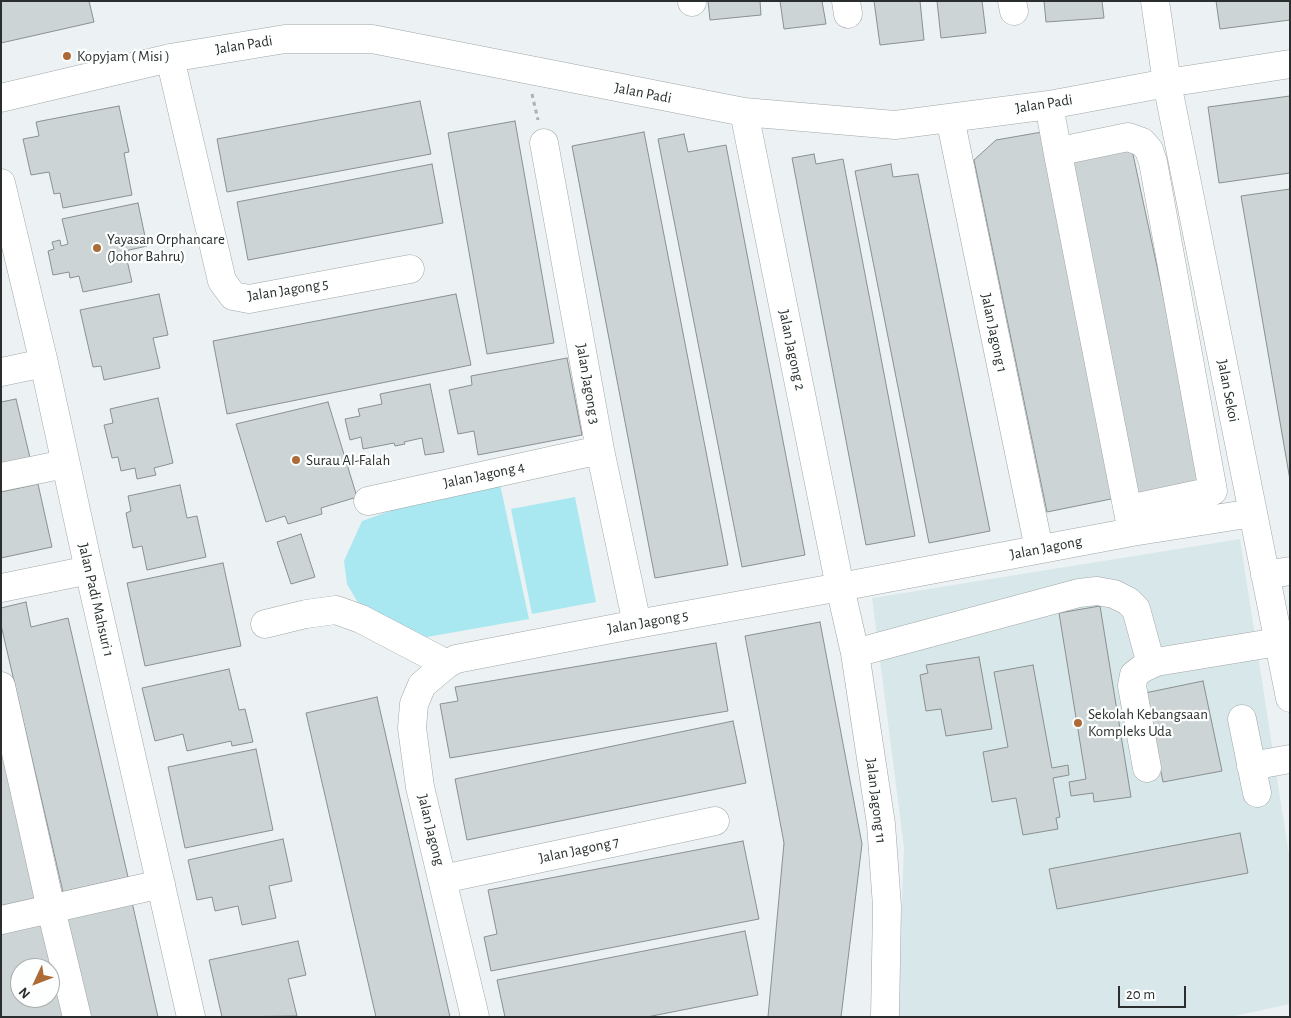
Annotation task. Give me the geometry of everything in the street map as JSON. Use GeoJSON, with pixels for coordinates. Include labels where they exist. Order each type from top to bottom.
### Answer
{"type":"FeatureCollection","features":[{"type":"Feature","properties":{"kind":"street","name":"Jalan Sekoi"},"geometry":{"type":"LineString","coordinates":[[1155,1],[1167,83],[1252,513],[1277,573],[1278,642],[1290,698]]}},
{"type":"Feature","properties":{"kind":"street","name":"Jalan Padi"},"geometry":{"type":"LineString","coordinates":[[1,98],[170,58],[285,39],[372,39],[744,112],[895,125],[1049,105],[1167,83],[1290,64]]}},
{"type":"Feature","properties":{"kind":"street","name":"Jalan Jagong 5"},"geometry":{"type":"LineString","coordinates":[[170,58],[222,281],[233,296],[249,298],[410,269]]}},
{"type":"Feature","properties":{"kind":"street"},"geometry":{"type":"LineString","coordinates":[[1049,105],[1058,154],[1131,520],[1213,491],[1153,162],[1149,150],[1142,142],[1128,137],[1060,151],[1058,154]]}},
{"type":"Feature","properties":{"kind":"street","name":"Jalan Jagong 2"},"geometry":{"type":"LineString","coordinates":[[744,112],[840,587]]}},
{"type":"Feature","properties":{"kind":"street","name":"Jalan Jagong 1"},"geometry":{"type":"LineString","coordinates":[[950,118],[1039,549]]}},
{"type":"Feature","properties":{"kind":"street","name":"Jalan Jagong 3"},"geometry":{"type":"LineString","coordinates":[[544,143],[600,450],[637,624]]}},
{"type":"Feature","properties":{"kind":"street","name":"Jalan Padi Mahsuri 1"},"geometry":{"type":"LineString","coordinates":[[1,183],[10,255],[44,363],[65,464],[191,1017]]}},
{"type":"Feature","properties":{"kind":"street"},"geometry":{"type":"LineString","coordinates":[[1,372],[44,363]]}},
{"type":"Feature","properties":{"kind":"street","name":"Jalan Jagong 4"},"geometry":{"type":"LineString","coordinates":[[368,501],[600,450]]}},
{"type":"Feature","properties":{"kind":"street"},"geometry":{"type":"LineString","coordinates":[[1,477],[65,464]]}},
{"type":"Feature","properties":{"kind":"street","name":"Jalan Jagong"},"geometry":{"type":"LineString","coordinates":[[840,587],[1039,549],[1131,520],[1252,513]]}},
{"type":"Feature","properties":{"kind":"street"},"geometry":{"type":"LineString","coordinates":[[1,588],[89,570]]}},
{"type":"Feature","properties":{"kind":"street","name":"Jalan Jagong 5"},"geometry":{"type":"LineString","coordinates":[[452,662],[637,624],[840,587]]}},
{"type":"Feature","properties":{"kind":"street","name":"Jalan Jagong 11"},"geometry":{"type":"LineString","coordinates":[[840,587],[856,654],[881,833],[887,906],[885,1017]]}},
{"type":"Feature","properties":{"kind":"street"},"geometry":{"type":"LineString","coordinates":[[856,654],[1079,593],[1097,591],[1114,594],[1128,601],[1136,609],[1151,664]]}},
{"type":"Feature","properties":{"kind":"street"},"geometry":{"type":"LineString","coordinates":[[265,624],[306,614],[336,610],[361,619],[452,662]]}},
{"type":"Feature","properties":{"kind":"street"},"geometry":{"type":"LineString","coordinates":[[1147,768],[1132,686],[1134,675],[1142,668],[1151,664],[1278,642]]}},
{"type":"Feature","properties":{"kind":"street","name":"Jalan Jagong"},"geometry":{"type":"LineString","coordinates":[[452,662],[422,685],[414,704],[412,728],[420,787],[475,1017]]}},
{"type":"Feature","properties":{"kind":"street"},"geometry":{"type":"LineString","coordinates":[[1,686],[77,1017]]}},
{"type":"Feature","properties":{"kind":"street"},"geometry":{"type":"LineString","coordinates":[[1242,719],[1257,793]]}},
{"type":"Feature","properties":{"kind":"street"},"geometry":{"type":"LineString","coordinates":[[1251,766],[1290,759]]}},
{"type":"Feature","properties":{"kind":"street","name":"Jalan Jagong 7"},"geometry":{"type":"LineString","coordinates":[[442,879],[715,821]]}},
{"type":"Feature","properties":{"kind":"street"},"geometry":{"type":"LineString","coordinates":[[1,920],[161,884]]}},
{"type":"Feature","properties":{"kind":"path"},"geometry":{"type":"LineString","coordinates":[[526,69],[544,143]]}},
{"type":"Feature","properties":{"kind":"shaded area"},"geometry":{"type":"Polygon","coordinates":[[[500,484],[529,619],[427,637],[397,630],[361,608],[347,584],[344,561],[362,521],[398,508],[500,484]]]}},
{"type":"Feature","properties":{"kind":"shaded area"},"geometry":{"type":"Polygon","coordinates":[[[575,497],[596,602],[532,614],[511,509],[575,497]]]}},
{"type":"Feature","properties":{"kind":"shaded area","name":"Sekolah Kebangsaan Kompleks Uda"},"geometry":{"type":"Polygon","coordinates":[[[1240,539],[1290,861],[1290,1004],[1230,1017],[897,1017],[904,848],[872,598],[1240,539]]]}},
{"type":"Feature","properties":{"kind":"building"},"geometry":{"type":"Polygon","coordinates":[[[1,1],[89,1],[94,22],[1,43],[1,1]]]}},
{"type":"Feature","properties":{"kind":"building"},"geometry":{"type":"Polygon","coordinates":[[[708,1],[760,1],[761,15],[710,20],[708,1]]]}},
{"type":"Feature","properties":{"kind":"building"},"geometry":{"type":"Polygon","coordinates":[[[780,1],[822,1],[826,24],[784,29],[780,1]]]}},
{"type":"Feature","properties":{"kind":"building"},"geometry":{"type":"Polygon","coordinates":[[[874,1],[920,1],[924,40],[880,45],[874,1]]]}},
{"type":"Feature","properties":{"kind":"building"},"geometry":{"type":"Polygon","coordinates":[[[937,1],[982,1],[986,33],[941,38],[937,1]]]}},
{"type":"Feature","properties":{"kind":"building"},"geometry":{"type":"Polygon","coordinates":[[[1044,1],[1102,1],[1104,18],[1046,22],[1044,1]]]}},
{"type":"Feature","properties":{"kind":"building"},"geometry":{"type":"Polygon","coordinates":[[[1216,1],[1290,1],[1290,20],[1220,29],[1216,1]]]}},
{"type":"Feature","properties":{"kind":"building"},"geometry":{"type":"Polygon","coordinates":[[[1290,96],[1290,173],[1219,183],[1208,107],[1290,96]]]}},
{"type":"Feature","properties":{"kind":"building"},"geometry":{"type":"Polygon","coordinates":[[[420,101],[431,154],[227,192],[217,139],[420,101]]]}},
{"type":"Feature","properties":{"kind":"building"},"geometry":{"type":"Polygon","coordinates":[[[119,106],[129,152],[124,153],[132,195],[63,208],[60,193],[54,194],[49,172],[31,175],[23,139],[39,136],[36,122],[119,106]]]}},
{"type":"Feature","properties":{"kind":"building"},"geometry":{"type":"Polygon","coordinates":[[[515,121],[554,343],[487,354],[448,133],[515,121]]]}},
{"type":"Feature","properties":{"kind":"building"},"geometry":{"type":"Polygon","coordinates":[[[644,132],[728,565],[655,578],[572,146],[644,132]]]}},
{"type":"Feature","properties":{"kind":"building"},"geometry":{"type":"Polygon","coordinates":[[[1042,132],[1121,497],[1047,512],[974,160],[996,140],[1042,132]]]}},
{"type":"Feature","properties":{"kind":"building"},"geometry":{"type":"Polygon","coordinates":[[[684,134],[688,152],[726,145],[805,555],[742,567],[658,139],[684,134]]]}},
{"type":"Feature","properties":{"kind":"building"},"geometry":{"type":"Polygon","coordinates":[[[1131,145],[1204,486],[1135,504],[1067,156],[1131,145]]]}},
{"type":"Feature","properties":{"kind":"building"},"geometry":{"type":"Polygon","coordinates":[[[814,154],[816,164],[843,159],[915,536],[866,545],[792,158],[814,154]]]}},
{"type":"Feature","properties":{"kind":"building"},"geometry":{"type":"Polygon","coordinates":[[[432,164],[443,223],[248,260],[237,202],[432,164]]]}},
{"type":"Feature","properties":{"kind":"building"},"geometry":{"type":"Polygon","coordinates":[[[891,164],[893,177],[918,174],[990,531],[929,543],[855,171],[891,164]]]}},
{"type":"Feature","properties":{"kind":"building"},"geometry":{"type":"Polygon","coordinates":[[[1290,189],[1290,480],[1241,196],[1290,189]]]}},
{"type":"Feature","properties":{"kind":"building","name":"Yayasan Orphancare (Johor Bahru)"},"geometry":{"type":"Polygon","coordinates":[[[138,203],[147,246],[125,251],[132,282],[83,292],[79,276],[70,278],[69,272],[53,275],[48,251],[54,249],[52,242],[60,240],[61,246],[68,244],[62,219],[138,203]]]}},
{"type":"Feature","properties":{"kind":"building"},"geometry":{"type":"Polygon","coordinates":[[[159,294],[168,335],[153,338],[160,368],[104,380],[101,366],[93,367],[80,310],[159,294]]]}},
{"type":"Feature","properties":{"kind":"building"},"geometry":{"type":"Polygon","coordinates":[[[456,294],[471,365],[227,414],[213,341],[456,294]]]}},
{"type":"Feature","properties":{"kind":"building"},"geometry":{"type":"Polygon","coordinates":[[[567,358],[582,435],[478,455],[474,431],[458,434],[449,390],[472,385],[471,376],[567,358]]]}},
{"type":"Feature","properties":{"kind":"building"},"geometry":{"type":"Polygon","coordinates":[[[430,384],[444,452],[425,455],[422,438],[395,446],[394,443],[363,449],[361,437],[350,440],[345,419],[360,416],[358,409],[382,404],[380,394],[430,384]]]}},
{"type":"Feature","properties":{"kind":"building"},"geometry":{"type":"Polygon","coordinates":[[[158,398],[173,463],[154,468],[156,475],[137,479],[135,468],[121,471],[118,457],[112,458],[104,425],[113,423],[110,409],[158,398]]]}},
{"type":"Feature","properties":{"kind":"building"},"geometry":{"type":"Polygon","coordinates":[[[16,399],[31,462],[1,469],[1,402],[16,399]]]}},
{"type":"Feature","properties":{"kind":"building","name":"Surau Al-Falah"},"geometry":{"type":"Polygon","coordinates":[[[328,402],[357,497],[321,508],[322,514],[288,524],[285,516],[266,522],[236,424],[328,402]]]}},
{"type":"Feature","properties":{"kind":"building"},"geometry":{"type":"Polygon","coordinates":[[[38,484],[52,547],[1,558],[1,492],[38,484]]]}},
{"type":"Feature","properties":{"kind":"building"},"geometry":{"type":"Polygon","coordinates":[[[180,485],[187,518],[197,516],[206,557],[147,570],[142,546],[133,548],[126,513],[131,511],[128,496],[180,485]]]}},
{"type":"Feature","properties":{"kind":"building"},"geometry":{"type":"Polygon","coordinates":[[[301,534],[315,577],[291,584],[277,542],[301,534]]]}},
{"type":"Feature","properties":{"kind":"building"},"geometry":{"type":"Polygon","coordinates":[[[223,563],[241,646],[145,666],[127,583],[223,563]]]}},
{"type":"Feature","properties":{"kind":"building"},"geometry":{"type":"Polygon","coordinates":[[[26,602],[31,627],[68,618],[128,877],[63,892],[1,625],[1,608],[26,602]]]}},
{"type":"Feature","properties":{"kind":"building"},"geometry":{"type":"Polygon","coordinates":[[[1100,606],[1131,797],[1094,802],[1093,793],[1071,796],[1069,782],[1086,779],[1059,613],[1100,606]]]}},
{"type":"Feature","properties":{"kind":"building"},"geometry":{"type":"Polygon","coordinates":[[[820,622],[862,844],[841,1017],[768,1017],[784,843],[745,636],[820,622]]]}},
{"type":"Feature","properties":{"kind":"building"},"geometry":{"type":"Polygon","coordinates":[[[716,643],[728,711],[450,758],[440,704],[458,701],[455,687],[716,643]]]}},
{"type":"Feature","properties":{"kind":"building"},"geometry":{"type":"Polygon","coordinates":[[[979,657],[992,729],[946,736],[941,709],[926,711],[920,675],[928,673],[926,665],[979,657]]]}},
{"type":"Feature","properties":{"kind":"building"},"geometry":{"type":"Polygon","coordinates":[[[1033,665],[1052,768],[1068,765],[1069,775],[1053,778],[1060,817],[1056,818],[1058,829],[1023,835],[1016,798],[992,802],[983,752],[1008,747],[994,672],[1033,665]]]}},
{"type":"Feature","properties":{"kind":"building"},"geometry":{"type":"Polygon","coordinates":[[[229,669],[239,710],[245,709],[253,742],[232,746],[231,741],[187,751],[183,734],[155,741],[142,688],[229,669]]]}},
{"type":"Feature","properties":{"kind":"building"},"geometry":{"type":"Polygon","coordinates":[[[1203,681],[1222,771],[1163,782],[1145,693],[1203,681]]]}},
{"type":"Feature","properties":{"kind":"building"},"geometry":{"type":"Polygon","coordinates":[[[377,697],[450,1017],[376,1017],[306,713],[377,697]]]}},
{"type":"Feature","properties":{"kind":"building"},"geometry":{"type":"Polygon","coordinates":[[[1,713],[41,898],[1,907],[1,713]]]}},
{"type":"Feature","properties":{"kind":"building"},"geometry":{"type":"Polygon","coordinates":[[[733,721],[746,783],[467,840],[455,779],[733,721]]]}},
{"type":"Feature","properties":{"kind":"building"},"geometry":{"type":"Polygon","coordinates":[[[256,749],[273,830],[185,848],[168,767],[256,749]]]}},
{"type":"Feature","properties":{"kind":"building"},"geometry":{"type":"Polygon","coordinates":[[[1240,833],[1248,873],[1057,909],[1049,869],[1240,833]]]}},
{"type":"Feature","properties":{"kind":"building"},"geometry":{"type":"Polygon","coordinates":[[[283,839],[292,881],[269,886],[276,918],[242,925],[238,906],[215,911],[212,897],[197,900],[188,860],[283,839]]]}},
{"type":"Feature","properties":{"kind":"building"},"geometry":{"type":"Polygon","coordinates":[[[743,841],[759,919],[491,971],[484,937],[497,934],[488,890],[743,841]]]}},
{"type":"Feature","properties":{"kind":"building"},"geometry":{"type":"Polygon","coordinates":[[[132,902],[158,1017],[89,1017],[67,917],[132,902]]]}},
{"type":"Feature","properties":{"kind":"building"},"geometry":{"type":"Polygon","coordinates":[[[44,919],[54,958],[10,958],[10,1008],[60,1008],[60,984],[68,1017],[1,1017],[1,929],[44,919]]]}},
{"type":"Feature","properties":{"kind":"building"},"geometry":{"type":"Polygon","coordinates":[[[745,931],[758,995],[647,1017],[505,1017],[497,980],[745,931]]]}},
{"type":"Feature","properties":{"kind":"building"},"geometry":{"type":"Polygon","coordinates":[[[298,941],[306,975],[288,979],[297,1016],[222,1017],[209,960],[298,941]]]}},
{"type":"Feature","properties":{"kind":"place","name":"Kopyjam ( Misi )"},"geometry":{"type":"Point","coordinates":[67,56]}},
{"type":"Feature","properties":{"kind":"place","name":"Yayasan Orphancare (Johor Bahru)"},"geometry":{"type":"Point","coordinates":[97,248]}},
{"type":"Feature","properties":{"kind":"place","name":"Surau Al-Falah"},"geometry":{"type":"Point","coordinates":[296,460]}},
{"type":"Feature","properties":{"kind":"place","name":"Sekolah Kebangsaan Kompleks Uda"},"geometry":{"type":"Point","coordinates":[1078,723]}}]}
